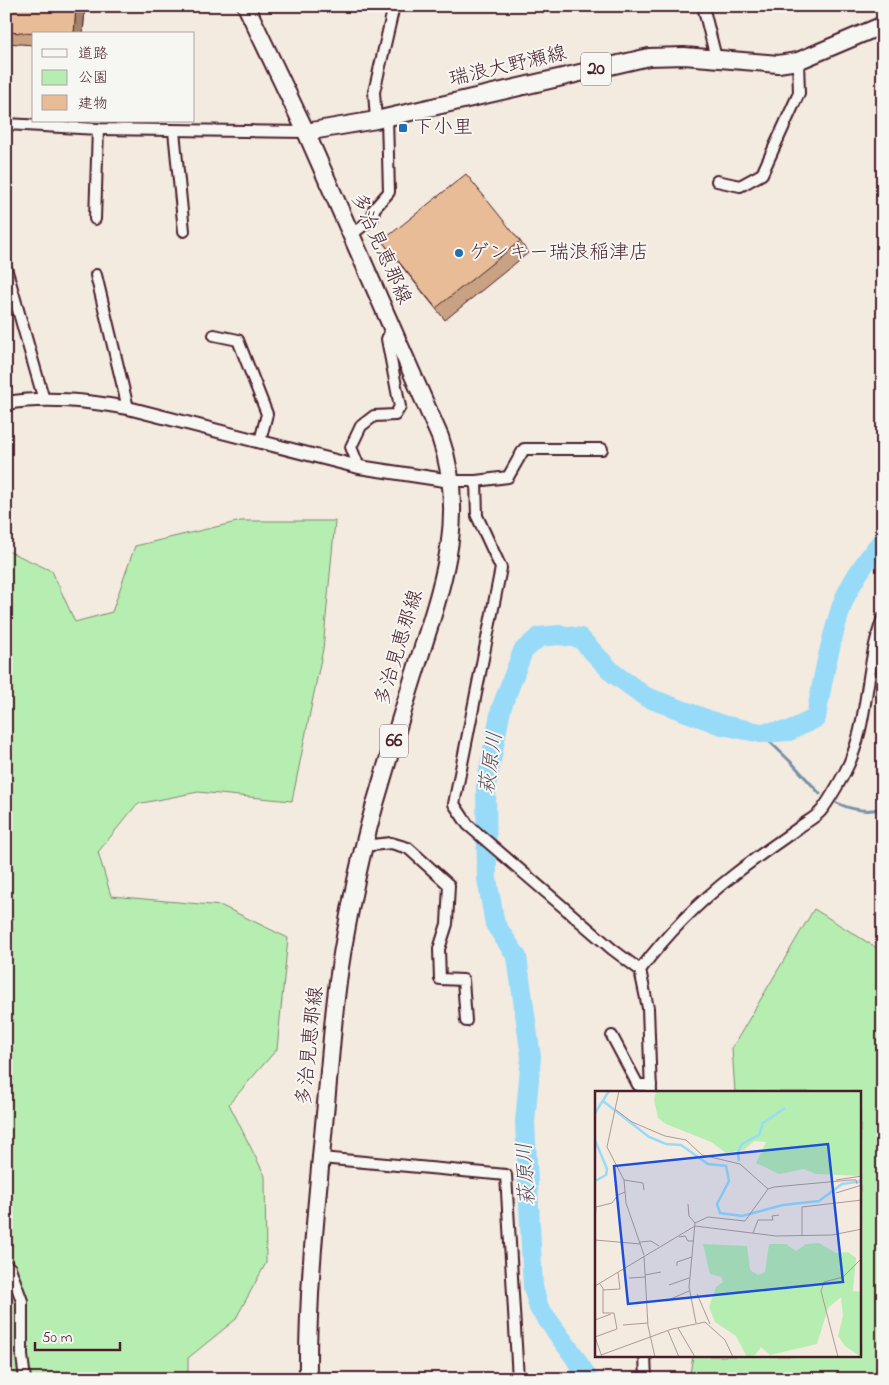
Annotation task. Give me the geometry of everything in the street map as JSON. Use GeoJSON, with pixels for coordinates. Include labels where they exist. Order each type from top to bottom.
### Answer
{"type":"FeatureCollection","features":[{"type":"Feature","properties":{"kind":"main road"},"geometry":{"type":"LineString","coordinates":[[246,6],[306,132]]}},
{"type":"Feature","properties":{"kind":"main road","name":"瑞浪大野瀬線"},"geometry":{"type":"LineString","coordinates":[[306,132],[382,119],[649,57],[684,56],[778,64],[798,61],[883,25]]}},
{"type":"Feature","properties":{"kind":"main road","name":"多治見恵那線"},"geometry":{"type":"LineString","coordinates":[[306,132],[440,437],[451,481],[452,524],[451,544],[443,582],[363,846],[345,939],[338,988],[321,1158],[310,1295],[308,1379]]}},
{"type":"Feature","properties":{"kind":"street"},"geometry":{"type":"LineString","coordinates":[[351,235],[373,218],[374,209],[389,192],[382,119],[374,92],[394,6]]}},
{"type":"Feature","properties":{"kind":"street"},"geometry":{"type":"LineString","coordinates":[[703,6],[716,58]]}},
{"type":"Feature","properties":{"kind":"street"},"geometry":{"type":"LineString","coordinates":[[717,181],[740,186],[762,174],[799,93],[798,61]]}},
{"type":"Feature","properties":{"kind":"street"},"geometry":{"type":"LineString","coordinates":[[6,124],[98,129],[306,132]]}},
{"type":"Feature","properties":{"kind":"street"},"geometry":{"type":"LineString","coordinates":[[95,219],[98,129]]}},
{"type":"Feature","properties":{"kind":"street"},"geometry":{"type":"LineString","coordinates":[[174,131],[184,231]]}},
{"type":"Feature","properties":{"kind":"street"},"geometry":{"type":"LineString","coordinates":[[6,268],[44,400]]}},
{"type":"Feature","properties":{"kind":"street"},"geometry":{"type":"LineString","coordinates":[[96,275],[128,408]]}},
{"type":"Feature","properties":{"kind":"street"},"geometry":{"type":"LineString","coordinates":[[359,467],[351,447],[361,426],[374,416],[395,414],[400,407],[387,339],[392,328]]}},
{"type":"Feature","properties":{"kind":"street"},"geometry":{"type":"LineString","coordinates":[[214,335],[238,340],[267,414],[260,441]]}},
{"type":"Feature","properties":{"kind":"street"},"geometry":{"type":"LineString","coordinates":[[6,403],[72,400],[128,408],[359,467],[451,481],[476,481],[508,477],[524,449],[602,449]]}},
{"type":"Feature","properties":{"kind":"street"},"geometry":{"type":"LineString","coordinates":[[476,481],[477,516],[501,568],[454,804],[468,825],[612,949],[640,970],[648,1008],[651,1089],[638,1084],[612,1036]]}},
{"type":"Feature","properties":{"kind":"street"},"geometry":{"type":"LineString","coordinates":[[640,970],[654,951],[703,901],[735,874],[821,811],[856,750],[863,721],[868,677],[883,618]]}},
{"type":"Feature","properties":{"kind":"street"},"geometry":{"type":"LineString","coordinates":[[363,846],[390,843],[408,848],[449,885],[447,924],[439,949],[440,979],[463,980],[466,1021]]}},
{"type":"Feature","properties":{"kind":"street"},"geometry":{"type":"LineString","coordinates":[[321,1158],[506,1175],[518,1379]]}},
{"type":"Feature","properties":{"kind":"street"},"geometry":{"type":"LineString","coordinates":[[6,1265],[10,1268],[22,1300],[22,1356],[25,1379]]}},
{"type":"Feature","properties":{"kind":"street"},"geometry":{"type":"LineString","coordinates":[[645,1358],[646,1379]]}},
{"type":"Feature","properties":{"kind":"green space"},"geometry":{"type":"Polygon","coordinates":[[[241,521],[335,521],[323,649],[292,801],[198,792],[137,804],[98,852],[111,896],[222,906],[288,938],[277,1049],[229,1104],[265,1176],[266,1263],[235,1320],[188,1358],[188,1379],[6,1379],[6,550],[52,571],[75,622],[112,612],[135,546],[241,521]]]}},
{"type":"Feature","properties":{"kind":"green space"},"geometry":{"type":"Polygon","coordinates":[[[814,909],[883,952],[883,1379],[689,1379],[693,1358],[862,1358],[862,1091],[735,1091],[732,1048],[814,909]]]}},
{"type":"Feature","properties":{"kind":"building"},"geometry":{"type":"Polygon","coordinates":[[[6,6],[76,6],[74,32],[6,32],[6,6]]]}},
{"type":"Feature","properties":{"kind":"building","name":"ゲンキー瑞浪稲津店"},"geometry":{"type":"Polygon","coordinates":[[[466,174],[520,241],[436,308],[382,241],[466,174]]]}},
{"type":"Feature","properties":{"kind":"waterway","name":"萩原川"},"geometry":{"type":"LineString","coordinates":[[588,1379],[574,1356],[539,1308],[533,1287],[525,1122],[531,1057],[517,957],[495,924],[487,879],[486,786],[501,709],[523,651],[539,637],[559,635],[580,638],[613,673],[646,697],[722,725],[761,733],[789,731],[816,718],[827,662],[842,605],[860,571],[883,540]]}},
{"type":"Feature","properties":{"kind":"waterway"},"geometry":{"type":"LineString","coordinates":[[768,733],[768,740],[820,794]]}},
{"type":"Feature","properties":{"kind":"waterway"},"geometry":{"type":"LineString","coordinates":[[837,803],[860,810],[883,808]]}},
{"type":"Feature","properties":{"kind":"place","name":"下小里"},"geometry":{"type":"Point","coordinates":[403,128]}},
{"type":"Feature","properties":{"kind":"place","name":"ゲンキー瑞浪稲津店"},"geometry":{"type":"Point","coordinates":[459,253]}}]}
